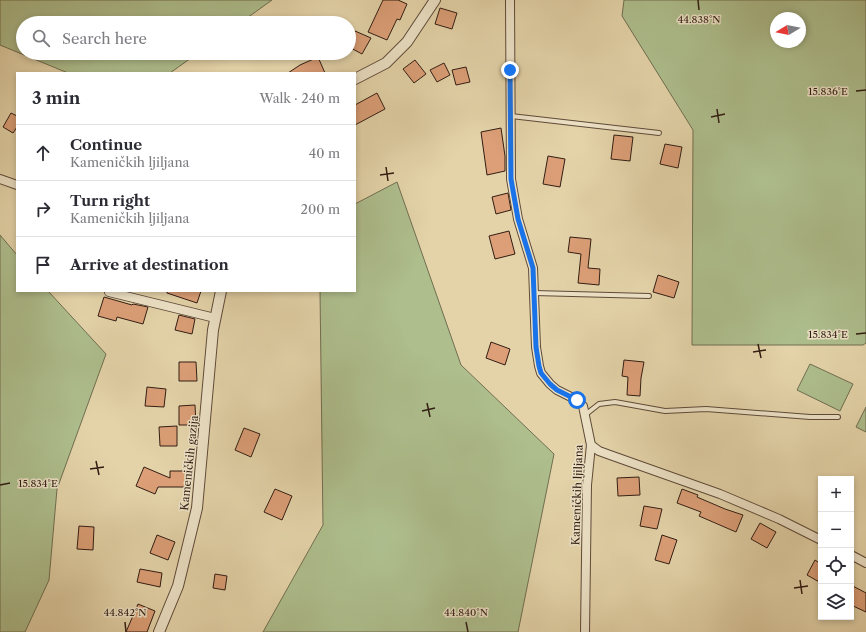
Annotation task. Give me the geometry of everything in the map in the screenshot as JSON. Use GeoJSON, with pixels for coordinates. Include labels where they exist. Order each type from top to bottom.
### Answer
{"type":"FeatureCollection","features":[{"type":"Feature","properties":{"kind":"street"},"geometry":{"type":"LineString","coordinates":[[356,78],[386,63],[407,42],[436,0]]}},
{"type":"Feature","properties":{"kind":"street","name":"Kameničkih ljiljana"},"geometry":{"type":"LineString","coordinates":[[510,0],[511,179],[518,219],[533,268],[536,347],[541,373],[557,390],[577,400],[583,406],[591,445],[587,485],[585,632]]}},
{"type":"Feature","properties":{"kind":"street"},"geometry":{"type":"LineString","coordinates":[[0,179],[16,185]]}},
{"type":"Feature","properties":{"kind":"street"},"geometry":{"type":"LineString","coordinates":[[109,292],[215,318]]}},
{"type":"Feature","properties":{"kind":"street","name":"Kameničkih gazija"},"geometry":{"type":"LineString","coordinates":[[159,632],[178,586],[197,508],[215,318],[221,292]]}},
{"type":"Feature","properties":{"kind":"street"},"geometry":{"type":"LineString","coordinates":[[591,445],[599,451],[720,494],[779,519],[818,538]]}},
{"type":"Feature","properties":{"kind":"street"},"geometry":{"type":"LineString","coordinates":[[854,557],[866,563]]}},
{"type":"Feature","properties":{"kind":"lane"},"geometry":{"type":"LineString","coordinates":[[511,116],[659,133]]}},
{"type":"Feature","properties":{"kind":"lane"},"geometry":{"type":"LineString","coordinates":[[534,294],[649,296]]}},
{"type":"Feature","properties":{"kind":"lane"},"geometry":{"type":"LineString","coordinates":[[585,415],[599,404],[615,402],[665,411],[706,409],[838,417]]}},
{"type":"Feature","properties":{"kind":"green space"},"geometry":{"type":"Polygon","coordinates":[[[0,0],[272,0],[250,16],[16,16],[16,52],[0,45],[0,0]]]}},
{"type":"Feature","properties":{"kind":"green space"},"geometry":{"type":"Polygon","coordinates":[[[624,0],[866,0],[866,343],[863,345],[692,345],[693,130],[622,16],[624,0]]]}},
{"type":"Feature","properties":{"kind":"green space"},"geometry":{"type":"Polygon","coordinates":[[[36,60],[188,60],[171,72],[66,72],[36,60]]]}},
{"type":"Feature","properties":{"kind":"green space"},"geometry":{"type":"Polygon","coordinates":[[[397,182],[461,365],[554,454],[518,632],[263,632],[323,525],[320,292],[356,292],[356,203],[397,182]]]}},
{"type":"Feature","properties":{"kind":"green space"},"geometry":{"type":"Polygon","coordinates":[[[0,235],[16,254],[16,292],[49,292],[106,354],[57,489],[49,580],[25,632],[0,632],[0,235]]]}},
{"type":"Feature","properties":{"kind":"green space"},"geometry":{"type":"Polygon","coordinates":[[[810,364],[853,384],[840,411],[797,390],[810,364]]]}},
{"type":"Feature","properties":{"kind":"green space"},"geometry":{"type":"Polygon","coordinates":[[[866,407],[866,432],[856,427],[866,407]]]}},
{"type":"Feature","properties":{"kind":"building"},"geometry":{"type":"Polygon","coordinates":[[[383,0],[398,0],[407,4],[400,20],[397,19],[387,40],[368,32],[383,0]]]}},
{"type":"Feature","properties":{"kind":"building"},"geometry":{"type":"Polygon","coordinates":[[[440,8],[457,13],[452,29],[435,24],[440,8]]]}},
{"type":"Feature","properties":{"kind":"building"},"geometry":{"type":"Polygon","coordinates":[[[356,31],[371,38],[362,54],[356,51],[356,31]]]}},
{"type":"Feature","properties":{"kind":"building"},"geometry":{"type":"Polygon","coordinates":[[[311,60],[319,60],[325,72],[290,72],[311,60]]]}},
{"type":"Feature","properties":{"kind":"building"},"geometry":{"type":"Polygon","coordinates":[[[415,60],[426,74],[414,83],[403,69],[415,60]]]}},
{"type":"Feature","properties":{"kind":"building"},"geometry":{"type":"Polygon","coordinates":[[[444,63],[450,75],[437,82],[430,70],[444,63]]]}},
{"type":"Feature","properties":{"kind":"building"},"geometry":{"type":"Polygon","coordinates":[[[466,67],[470,82],[456,85],[452,70],[466,67]]]}},
{"type":"Feature","properties":{"kind":"building"},"geometry":{"type":"Polygon","coordinates":[[[377,93],[385,109],[356,124],[356,104],[377,93]]]}},
{"type":"Feature","properties":{"kind":"building"},"geometry":{"type":"Polygon","coordinates":[[[11,113],[16,116],[16,128],[13,133],[3,127],[11,113]]]}},
{"type":"Feature","properties":{"kind":"building"},"geometry":{"type":"Polygon","coordinates":[[[501,128],[505,156],[505,171],[487,175],[481,132],[501,128]]]}},
{"type":"Feature","properties":{"kind":"building"},"geometry":{"type":"Polygon","coordinates":[[[614,135],[633,137],[630,161],[611,159],[614,135]]]}},
{"type":"Feature","properties":{"kind":"building"},"geometry":{"type":"Polygon","coordinates":[[[665,144],[682,147],[678,168],[660,164],[665,144]]]}},
{"type":"Feature","properties":{"kind":"building"},"geometry":{"type":"Polygon","coordinates":[[[548,156],[565,159],[560,187],[543,184],[548,156]]]}},
{"type":"Feature","properties":{"kind":"building"},"geometry":{"type":"Polygon","coordinates":[[[508,193],[511,210],[496,214],[492,197],[508,193]]]}},
{"type":"Feature","properties":{"kind":"building"},"geometry":{"type":"Polygon","coordinates":[[[509,231],[515,254],[495,259],[489,236],[509,231]]]}},
{"type":"Feature","properties":{"kind":"building"},"geometry":{"type":"Polygon","coordinates":[[[570,237],[591,239],[588,268],[600,269],[599,285],[578,283],[581,254],[568,252],[570,237]]]}},
{"type":"Feature","properties":{"kind":"building"},"geometry":{"type":"Polygon","coordinates":[[[658,275],[679,282],[674,298],[653,292],[658,275]]]}},
{"type":"Feature","properties":{"kind":"building"},"geometry":{"type":"Polygon","coordinates":[[[167,292],[201,292],[197,303],[167,292]]]}},
{"type":"Feature","properties":{"kind":"building"},"geometry":{"type":"Polygon","coordinates":[[[104,297],[132,305],[148,307],[143,324],[117,317],[116,321],[98,316],[104,297]]]}},
{"type":"Feature","properties":{"kind":"building"},"geometry":{"type":"Polygon","coordinates":[[[179,315],[195,319],[192,334],[175,330],[179,315]]]}},
{"type":"Feature","properties":{"kind":"building"},"geometry":{"type":"Polygon","coordinates":[[[491,342],[510,349],[505,365],[486,358],[491,342]]]}},
{"type":"Feature","properties":{"kind":"building"},"geometry":{"type":"Polygon","coordinates":[[[624,360],[644,362],[640,396],[627,395],[628,377],[622,376],[624,360]]]}},
{"type":"Feature","properties":{"kind":"building"},"geometry":{"type":"Polygon","coordinates":[[[179,362],[196,362],[197,381],[179,381],[179,362]]]}},
{"type":"Feature","properties":{"kind":"building"},"geometry":{"type":"Polygon","coordinates":[[[147,387],[166,389],[164,407],[145,406],[147,387]]]}},
{"type":"Feature","properties":{"kind":"building"},"geometry":{"type":"Polygon","coordinates":[[[195,405],[196,425],[179,425],[179,406],[195,405]]]}},
{"type":"Feature","properties":{"kind":"building"},"geometry":{"type":"Polygon","coordinates":[[[177,426],[177,446],[160,446],[159,427],[177,426]]]}},
{"type":"Feature","properties":{"kind":"building"},"geometry":{"type":"Polygon","coordinates":[[[244,428],[260,434],[251,457],[235,450],[244,428]]]}},
{"type":"Feature","properties":{"kind":"building"},"geometry":{"type":"Polygon","coordinates":[[[144,467],[170,478],[170,471],[191,471],[191,487],[158,487],[155,494],[136,486],[144,467]]]}},
{"type":"Feature","properties":{"kind":"building"},"geometry":{"type":"Polygon","coordinates":[[[639,477],[640,495],[618,496],[617,478],[639,477]]]}},
{"type":"Feature","properties":{"kind":"building"},"geometry":{"type":"Polygon","coordinates":[[[275,489],[292,496],[282,520],[264,512],[275,489]]]}},
{"type":"Feature","properties":{"kind":"building"},"geometry":{"type":"Polygon","coordinates":[[[682,489],[698,495],[697,497],[725,509],[743,515],[736,532],[699,516],[701,512],[677,503],[682,489]]]}},
{"type":"Feature","properties":{"kind":"building"},"geometry":{"type":"Polygon","coordinates":[[[644,506],[662,509],[657,529],[640,526],[644,506]]]}},
{"type":"Feature","properties":{"kind":"building"},"geometry":{"type":"Polygon","coordinates":[[[760,523],[776,532],[767,548],[751,539],[760,523]]]}},
{"type":"Feature","properties":{"kind":"building"},"geometry":{"type":"Polygon","coordinates":[[[79,526],[94,527],[93,550],[77,549],[79,526]]]}},
{"type":"Feature","properties":{"kind":"building"},"geometry":{"type":"Polygon","coordinates":[[[157,535],[175,542],[168,560],[150,553],[157,535]]]}},
{"type":"Feature","properties":{"kind":"building"},"geometry":{"type":"Polygon","coordinates":[[[662,535],[677,540],[669,564],[655,560],[662,535]]]}},
{"type":"Feature","properties":{"kind":"building"},"geometry":{"type":"Polygon","coordinates":[[[815,560],[818,562],[818,581],[807,575],[815,560]]]}},
{"type":"Feature","properties":{"kind":"building"},"geometry":{"type":"Polygon","coordinates":[[[140,569],[162,573],[160,587],[137,582],[140,569]]]}},
{"type":"Feature","properties":{"kind":"building"},"geometry":{"type":"Polygon","coordinates":[[[215,574],[227,576],[225,590],[213,588],[215,574]]]}},
{"type":"Feature","properties":{"kind":"building"},"geometry":{"type":"Polygon","coordinates":[[[854,587],[866,593],[866,612],[854,606],[854,587]]]}},
{"type":"Feature","properties":{"kind":"building"},"geometry":{"type":"Polygon","coordinates":[[[138,604],[155,611],[147,632],[126,632],[138,604]]]}},
{"type":"Feature","properties":{"kind":"route"},"geometry":{"type":"LineString","coordinates":[[510,70],[511,179],[518,219],[533,268],[536,347],[539,366],[541,373],[550,384],[557,390],[577,400]]}}]}
